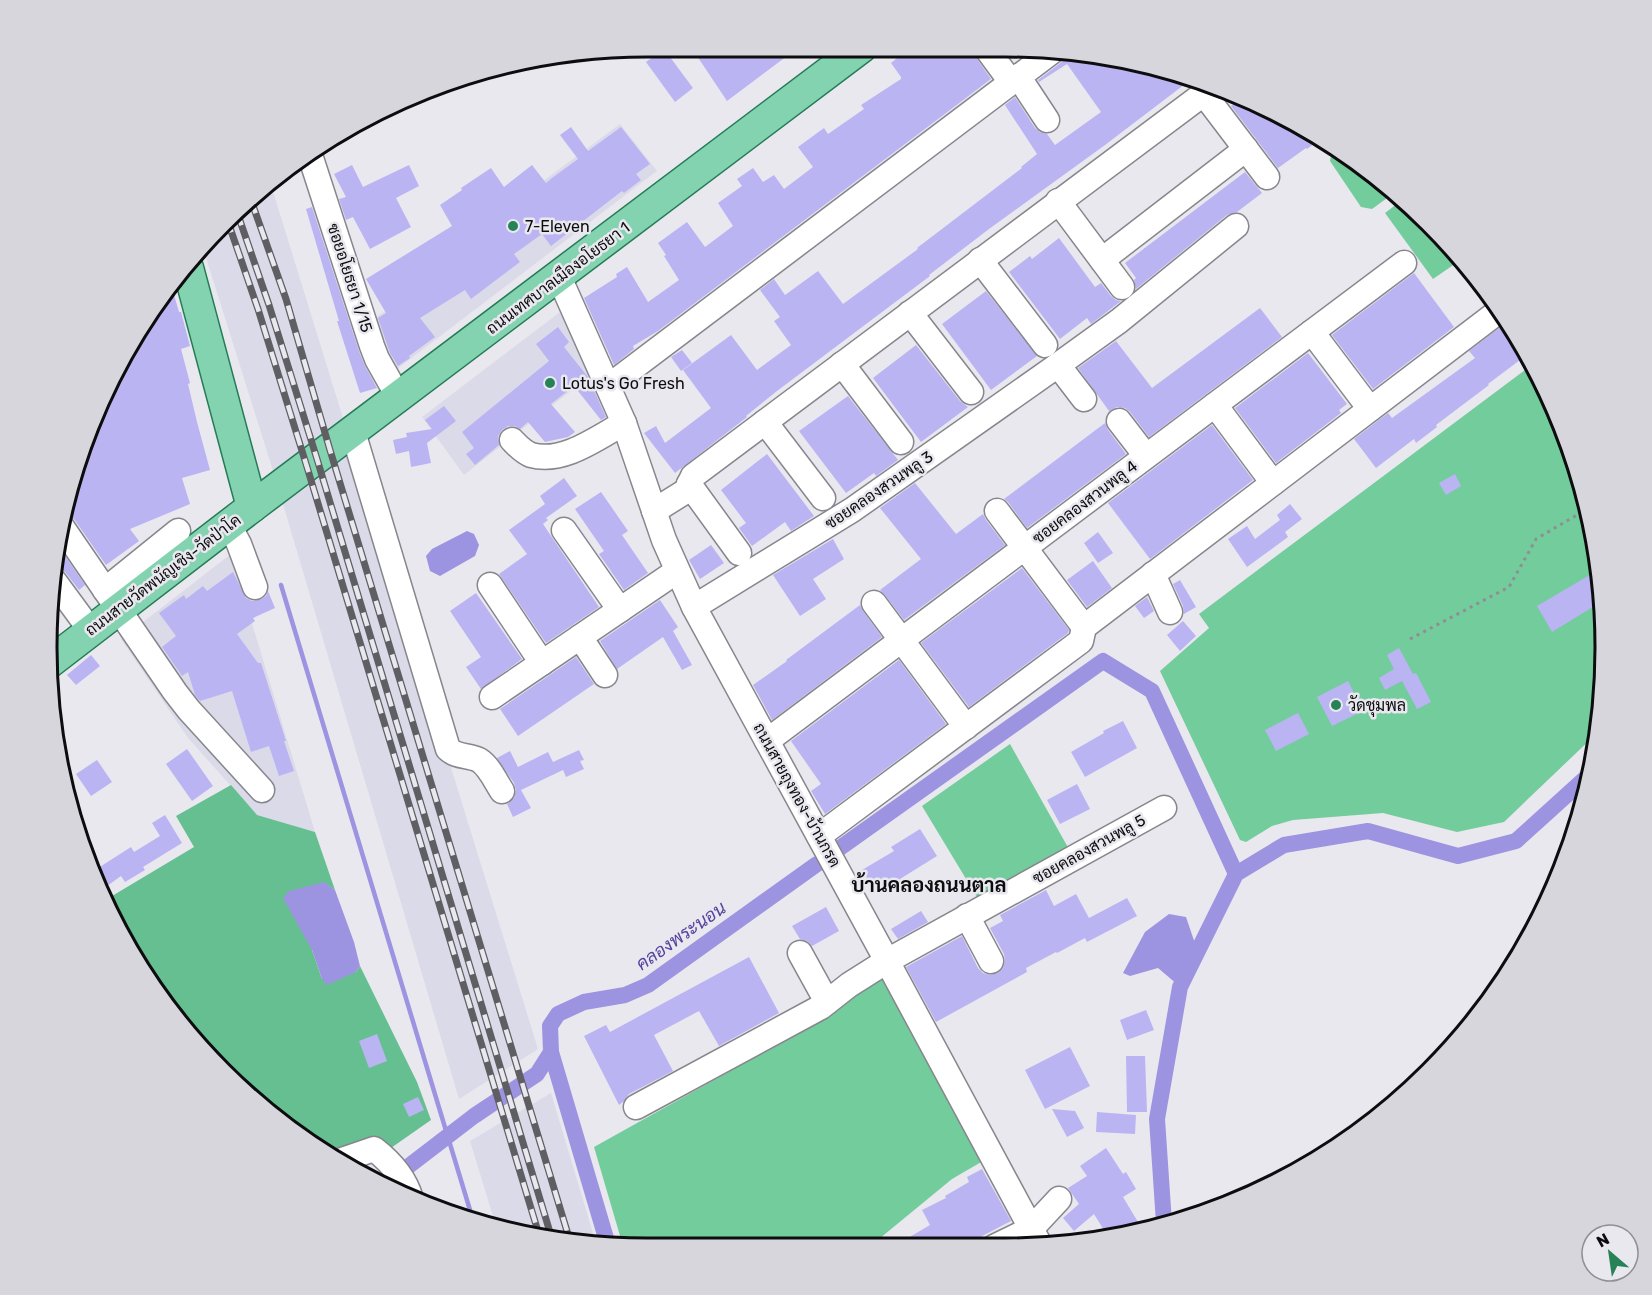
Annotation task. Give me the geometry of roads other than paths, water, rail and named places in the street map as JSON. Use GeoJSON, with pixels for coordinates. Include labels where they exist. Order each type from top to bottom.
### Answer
{"type":"FeatureCollection","features":[{"type":"Feature","properties":{"kind":"main road","name":"ถนนเทศบาลเมืองอโยธยา 1"},"geometry":{"type":"LineString","coordinates":[[241,516],[848,57]]}},
{"type":"Feature","properties":{"kind":"main road","name":"ถนนสายวัดพนัญเชิง-วัดป่าโค"},"geometry":{"type":"LineString","coordinates":[[57,657],[91,631],[112,600],[241,516],[190,275]]}},
{"type":"Feature","properties":{"kind":"street"},"geometry":{"type":"LineString","coordinates":[[994,57],[1047,120]]}},
{"type":"Feature","properties":{"kind":"street"},"geometry":{"type":"LineString","coordinates":[[609,386],[1043,58]]}},
{"type":"Feature","properties":{"kind":"street"},"geometry":{"type":"LineString","coordinates":[[651,503],[686,483],[1058,201],[1206,93]]}},
{"type":"Feature","properties":{"kind":"street"},"geometry":{"type":"LineString","coordinates":[[1212,95],[1246,149],[1267,177]]}},
{"type":"Feature","properties":{"kind":"street"},"geometry":{"type":"LineString","coordinates":[[1102,260],[1246,149]]}},
{"type":"Feature","properties":{"kind":"street","name":"ซอยอโยธยา 1/15"},"geometry":{"type":"LineString","coordinates":[[312,162],[372,346],[399,398]]}},
{"type":"Feature","properties":{"kind":"street"},"geometry":{"type":"LineString","coordinates":[[1058,201],[1122,287]]}},
{"type":"Feature","properties":{"kind":"street","name":"ซอยคลองสวนพลู 3"},"geometry":{"type":"LineString","coordinates":[[694,607],[852,510],[1052,355],[1119,321],[1236,226]]}},
{"type":"Feature","properties":{"kind":"street"},"geometry":{"type":"LineString","coordinates":[[980,260],[1084,399]]}},
{"type":"Feature","properties":{"kind":"street","name":"ซอยคลองสวนพลู 4"},"geometry":{"type":"LineString","coordinates":[[767,741],[1404,263]]}},
{"type":"Feature","properties":{"kind":"street","name":"ถนนสายถุงทอง-บ้านกรด"},"geometry":{"type":"LineString","coordinates":[[559,277],[624,423],[676,571],[1036,1237]]}},
{"type":"Feature","properties":{"kind":"street"},"geometry":{"type":"LineString","coordinates":[[910,313],[971,392]]}},
{"type":"Feature","properties":{"kind":"street"},"geometry":{"type":"LineString","coordinates":[[819,836],[1081,641],[1084,627],[1493,316]]}},
{"type":"Feature","properties":{"kind":"street"},"geometry":{"type":"LineString","coordinates":[[1312,332],[1370,409]]}},
{"type":"Feature","properties":{"kind":"street"},"geometry":{"type":"LineString","coordinates":[[842,364],[901,442]]}},
{"type":"Feature","properties":{"kind":"street"},"geometry":{"type":"LineString","coordinates":[[1215,405],[1273,483]]}},
{"type":"Feature","properties":{"kind":"street"},"geometry":{"type":"LineString","coordinates":[[765,422],[823,498]]}},
{"type":"Feature","properties":{"kind":"street"},"geometry":{"type":"LineString","coordinates":[[1119,422],[1146,456]]}},
{"type":"Feature","properties":{"kind":"street"},"geometry":{"type":"LineString","coordinates":[[512,440],[523,451],[557,457],[569,453],[624,423]]}},
{"type":"Feature","properties":{"kind":"street"},"geometry":{"type":"LineString","coordinates":[[353,432],[448,749],[453,754],[480,760],[502,791]]}},
{"type":"Feature","properties":{"kind":"street"},"geometry":{"type":"LineString","coordinates":[[686,483],[739,553]]}},
{"type":"Feature","properties":{"kind":"street"},"geometry":{"type":"LineString","coordinates":[[997,511],[1084,627]]}},
{"type":"Feature","properties":{"kind":"street"},"geometry":{"type":"LineString","coordinates":[[241,516],[239,544],[255,587]]}},
{"type":"Feature","properties":{"kind":"street"},"geometry":{"type":"LineString","coordinates":[[564,530],[620,610]]}},
{"type":"Feature","properties":{"kind":"street"},"geometry":{"type":"LineString","coordinates":[[112,600],[178,531]]}},
{"type":"Feature","properties":{"kind":"street"},"geometry":{"type":"LineString","coordinates":[[68,535],[189,710],[262,790]]}},
{"type":"Feature","properties":{"kind":"street"},"geometry":{"type":"LineString","coordinates":[[492,697],[676,571]]}},
{"type":"Feature","properties":{"kind":"street"},"geometry":{"type":"LineString","coordinates":[[1153,574],[1170,612]]}},
{"type":"Feature","properties":{"kind":"street"},"geometry":{"type":"LineString","coordinates":[[490,585],[542,663]]}},
{"type":"Feature","properties":{"kind":"street"},"geometry":{"type":"LineString","coordinates":[[60,589],[91,631]]}},
{"type":"Feature","properties":{"kind":"street"},"geometry":{"type":"LineString","coordinates":[[874,603],[966,727]]}},
{"type":"Feature","properties":{"kind":"street"},"geometry":{"type":"LineString","coordinates":[[580,637],[605,675]]}},
{"type":"Feature","properties":{"kind":"street","name":"ซอยคลองสวนพลู 5"},"geometry":{"type":"LineString","coordinates":[[636,1107],[821,1007],[887,961],[1164,808]]}},
{"type":"Feature","properties":{"kind":"street"},"geometry":{"type":"LineString","coordinates":[[967,916],[992,961]]}},
{"type":"Feature","properties":{"kind":"street"},"geometry":{"type":"LineString","coordinates":[[800,953],[827,1002]]}},
{"type":"Feature","properties":{"kind":"street"},"geometry":{"type":"LineString","coordinates":[[349,1157],[374,1149],[387,1159],[404,1185]]}},
{"type":"Feature","properties":{"kind":"street"},"geometry":{"type":"LineString","coordinates":[[1036,1237],[1059,1199]]}},
{"type":"Feature","properties":{"kind":"waterway"},"geometry":{"type":"LineString","coordinates":[[281,585],[470,1211]]}},
{"type":"Feature","properties":{"kind":"waterway","name":"คลองพระนอน"},"geometry":{"type":"LineString","coordinates":[[837,850],[1103,661],[1152,691],[1236,874]]}},
{"type":"Feature","properties":{"kind":"waterway"},"geometry":{"type":"LineString","coordinates":[[1164,1216],[1157,1119],[1180,987],[1236,874],[1284,845],[1368,831],[1458,856],[1516,841],[1579,784]]}},
{"type":"Feature","properties":{"kind":"waterway","name":"คลองพระนอน"},"geometry":{"type":"LineString","coordinates":[[391,1179],[474,1116],[537,1074],[551,1052],[550,1026],[558,1014],[584,1002],[625,995],[648,985],[817,864]]}},
{"type":"Feature","properties":{"kind":"waterway"},"geometry":{"type":"LineString","coordinates":[[551,1052],[606,1237]]}},
{"type":"Feature","properties":{"kind":"railway"},"geometry":{"type":"LineString","coordinates":[[254,208],[286,299],[567,1233]]}},
{"type":"Feature","properties":{"kind":"railway"},"geometry":{"type":"LineString","coordinates":[[240,221],[317,459],[549,1230]]}},
{"type":"Feature","properties":{"kind":"railway"},"geometry":{"type":"LineString","coordinates":[[231,229],[307,467],[537,1228]]}},
{"type":"Feature","properties":{"kind":"place","name":"7-Eleven"},"geometry":{"type":"Point","coordinates":[513,226]}},
{"type":"Feature","properties":{"kind":"place","name":"Lotus's Go Fresh"},"geometry":{"type":"Point","coordinates":[550,383]}},
{"type":"Feature","properties":{"kind":"place","name":"วัดชุมพล"},"geometry":{"type":"Point","coordinates":[1336,705]}},
{"type":"Feature","properties":{"kind":"district","name":"บ้านคลองถนนตาล"},"geometry":{"type":"Point","coordinates":[929,885]}}]}
